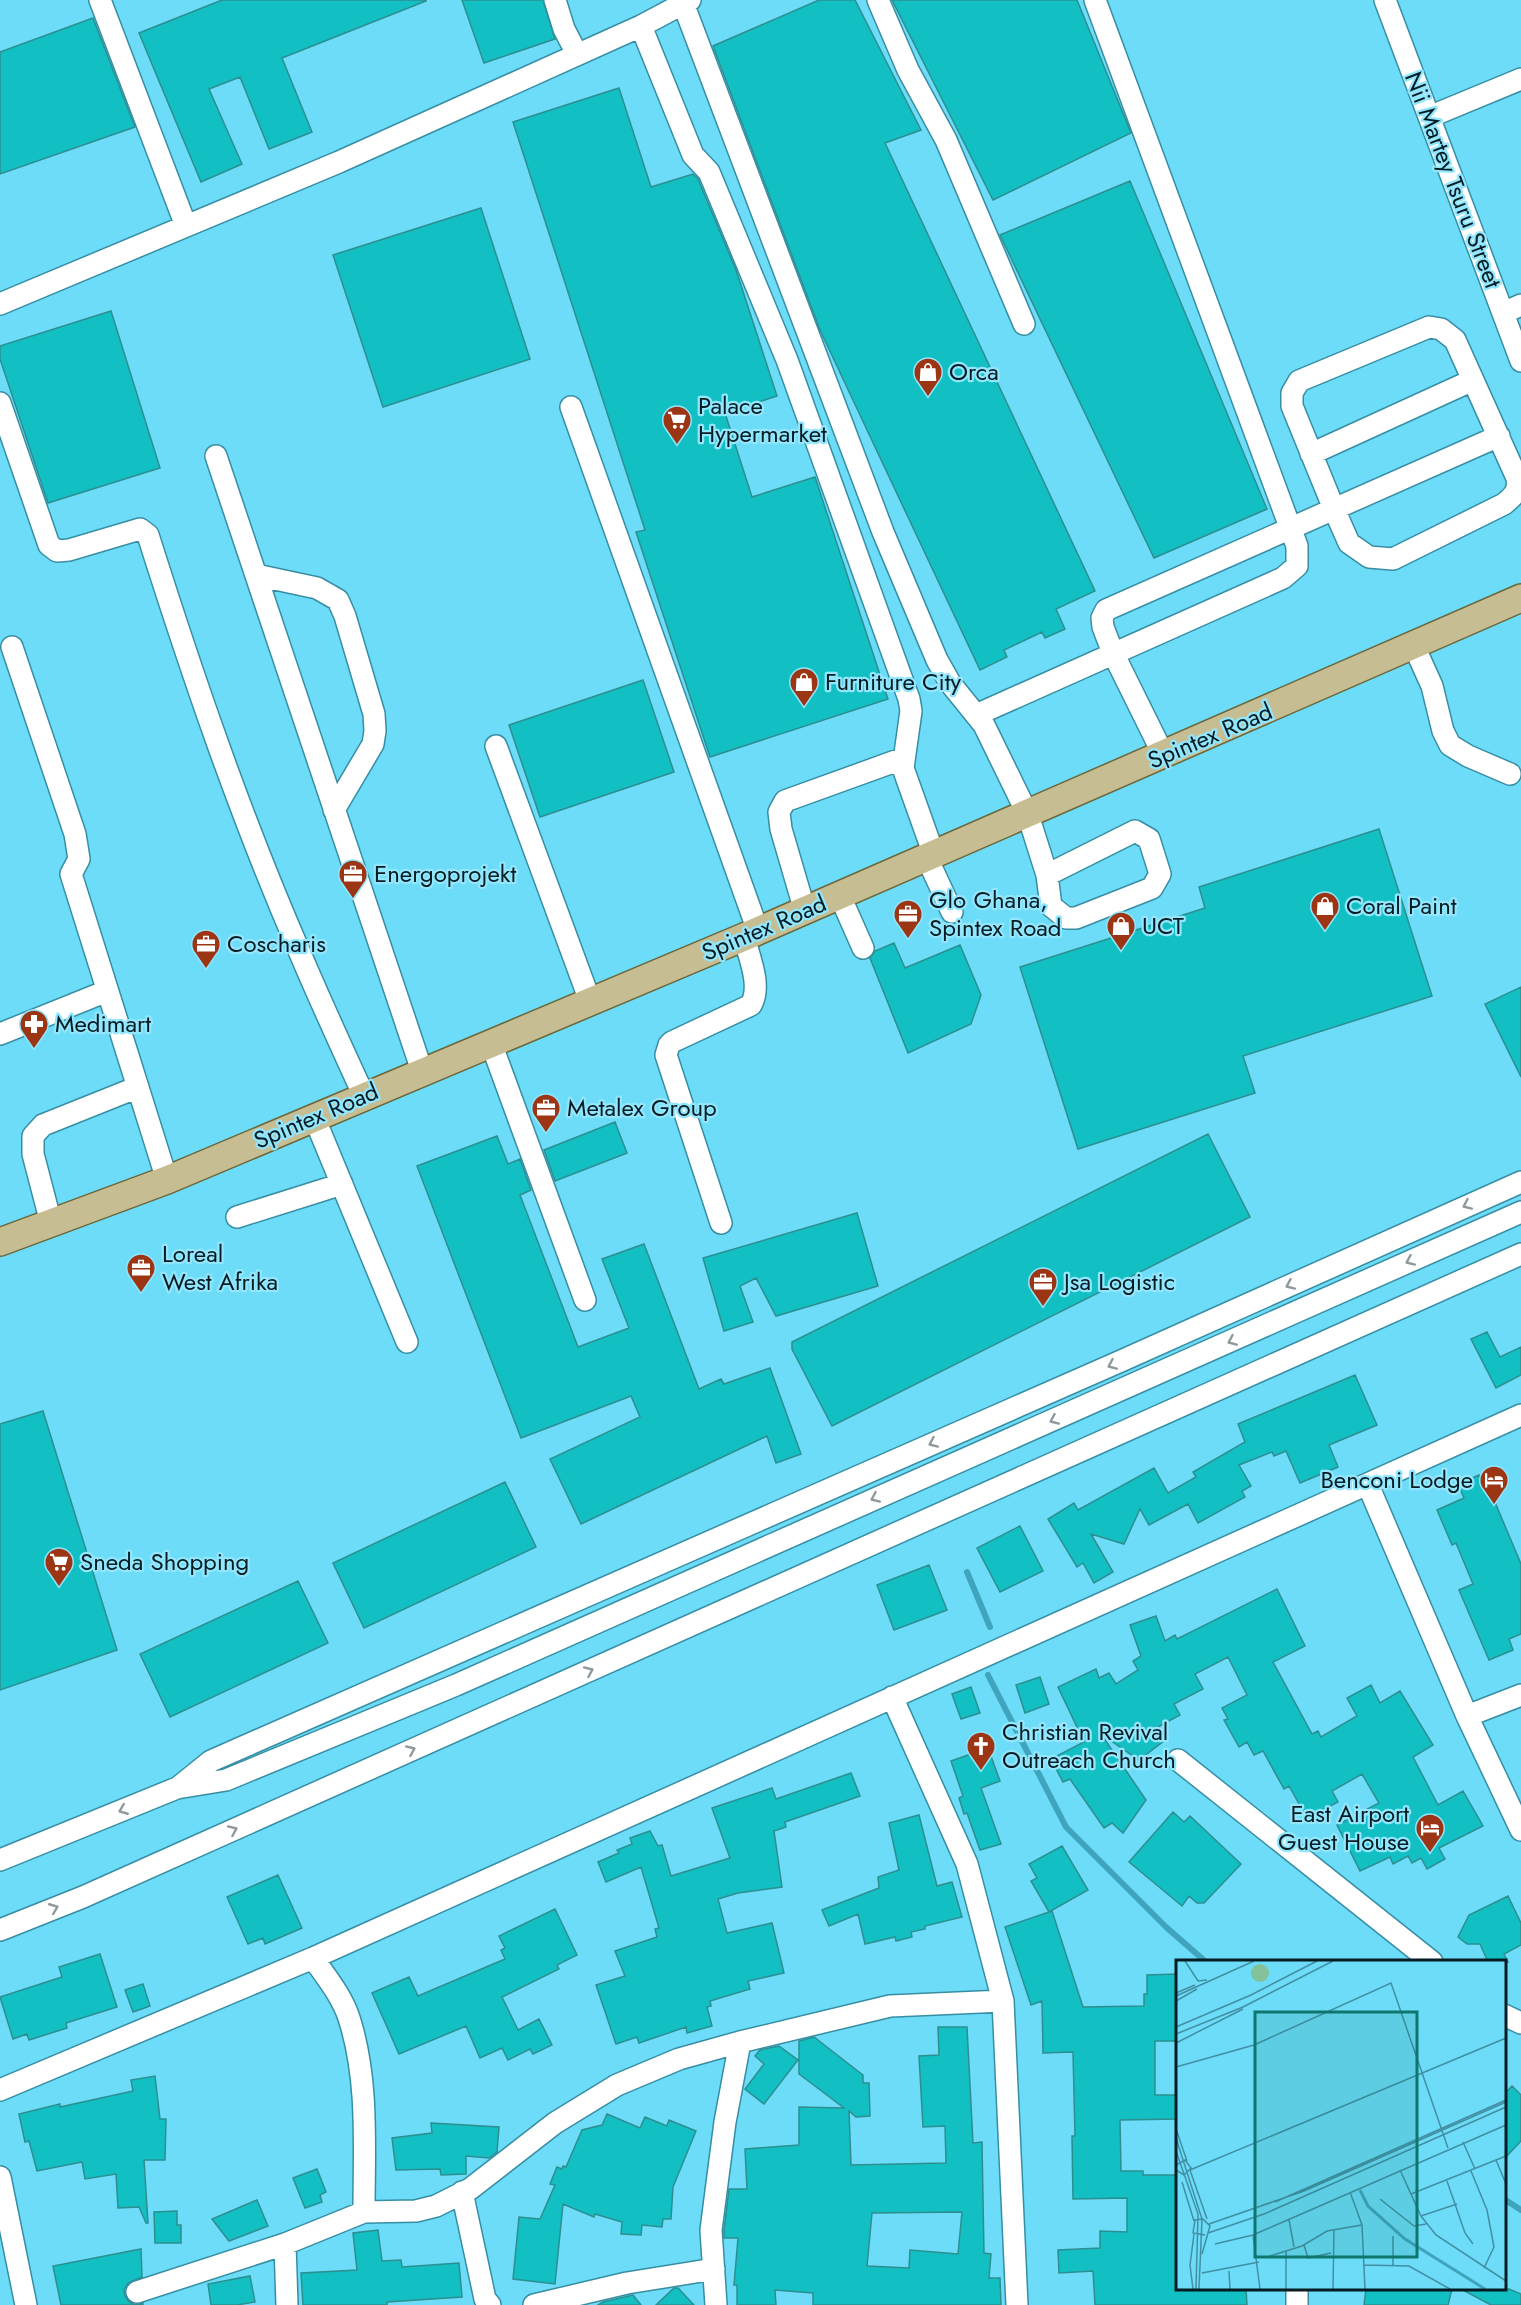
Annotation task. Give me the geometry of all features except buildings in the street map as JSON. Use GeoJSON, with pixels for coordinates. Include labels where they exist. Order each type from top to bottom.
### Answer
{"type":"FeatureCollection","features":[{"type":"Feature","properties":{"kind":"main road","name":"Spintex Road"},"geometry":{"type":"LineString","coordinates":[[0,1242],[167,1180],[751,934],[1164,756],[1521,598]]}},
{"type":"Feature","properties":{"kind":"street"},"geometry":{"type":"LineString","coordinates":[[100,0],[186,226]]}},
{"type":"Feature","properties":{"kind":"street"},"geometry":{"type":"LineString","coordinates":[[555,0],[564,28],[577,54]]}},
{"type":"Feature","properties":{"kind":"street"},"geometry":{"type":"LineString","coordinates":[[878,0],[908,70],[946,140],[1024,324]]}},
{"type":"Feature","properties":{"kind":"street"},"geometry":{"type":"LineString","coordinates":[[976,715],[1283,578],[1297,566],[1297,546],[1095,0]]}},
{"type":"Feature","properties":{"kind":"street","name":"Nii Martey Tsuru Street"},"geometry":{"type":"LineString","coordinates":[[1385,0],[1429,117],[1512,309],[1521,361]]}},
{"type":"Feature","properties":{"kind":"street"},"geometry":{"type":"LineString","coordinates":[[0,304],[339,162],[641,26],[687,2],[883,532],[937,660],[950,683],[976,715],[994,743],[1028,815],[1047,875],[1051,906],[1066,918],[1076,918],[1152,888],[1160,874],[1149,839],[1135,831],[1047,875]]}},
{"type":"Feature","properties":{"kind":"street"},"geometry":{"type":"LineString","coordinates":[[641,26],[693,155],[709,172],[755,279],[787,360],[909,699],[910,711],[903,768],[931,857],[952,912]]}},
{"type":"Feature","properties":{"kind":"street"},"geometry":{"type":"LineString","coordinates":[[1429,117],[1521,79]]}},
{"type":"Feature","properties":{"kind":"street"},"geometry":{"type":"LineString","coordinates":[[1429,327],[1441,329],[1455,340],[1499,436],[1517,478],[1519,486],[1515,496],[1504,504],[1393,559],[1369,557],[1349,543],[1292,406],[1292,393],[1299,381],[1429,327]]}},
{"type":"Feature","properties":{"kind":"street"},"geometry":{"type":"LineString","coordinates":[[1311,454],[1473,380]]}},
{"type":"Feature","properties":{"kind":"street"},"geometry":{"type":"LineString","coordinates":[[0,403],[49,545],[57,551],[69,550],[140,529],[148,535],[190,669],[239,799],[296,945],[364,1096]]}},
{"type":"Feature","properties":{"kind":"street"},"geometry":{"type":"LineString","coordinates":[[572,408],[751,934],[756,997],[751,1005],[672,1042],[666,1055],[721,1223]]}},
{"type":"Feature","properties":{"kind":"street"},"geometry":{"type":"LineString","coordinates":[[1164,756],[1113,653],[1103,627],[1102,618],[1106,610],[1499,436]]}},
{"type":"Feature","properties":{"kind":"street"},"geometry":{"type":"LineString","coordinates":[[216,456],[422,1071]]}},
{"type":"Feature","properties":{"kind":"street"},"geometry":{"type":"LineString","coordinates":[[256,575],[317,588],[338,600],[345,616],[374,714],[375,731],[373,744],[334,810]]}},
{"type":"Feature","properties":{"kind":"street"},"geometry":{"type":"LineString","coordinates":[[1414,646],[1432,686],[1443,731],[1450,745],[1468,756],[1510,774]]}},
{"type":"Feature","properties":{"kind":"street"},"geometry":{"type":"LineString","coordinates":[[12,647],[75,834],[79,859],[70,874],[167,1180]]}},
{"type":"Feature","properties":{"kind":"street"},"geometry":{"type":"LineString","coordinates":[[496,746],[590,1001]]}},
{"type":"Feature","properties":{"kind":"street"},"geometry":{"type":"LineString","coordinates":[[805,911],[781,829],[779,812],[785,801],[904,758]]}},
{"type":"Feature","properties":{"kind":"street"},"geometry":{"type":"LineString","coordinates":[[840,896],[863,948]]}},
{"type":"Feature","properties":{"kind":"street"},"geometry":{"type":"LineString","coordinates":[[0,1034],[107,991]]}},
{"type":"Feature","properties":{"kind":"street"},"geometry":{"type":"LineString","coordinates":[[490,1043],[585,1300]]}},
{"type":"Feature","properties":{"kind":"street"},"geometry":{"type":"LineString","coordinates":[[51,1223],[33,1154],[33,1136],[43,1125],[138,1087]]}},
{"type":"Feature","properties":{"kind":"street"},"geometry":{"type":"LineString","coordinates":[[315,1117],[407,1342]]}},
{"type":"Feature","properties":{"kind":"street"},"geometry":{"type":"LineString","coordinates":[[177,1788],[211,1761],[1121,1361],[1521,1182]]}},
{"type":"Feature","properties":{"kind":"street"},"geometry":{"type":"LineString","coordinates":[[237,1217],[342,1184]]}},
{"type":"Feature","properties":{"kind":"street"},"geometry":{"type":"LineString","coordinates":[[0,1860],[177,1788],[226,1780],[456,1685],[1521,1212]]}},
{"type":"Feature","properties":{"kind":"street"},"geometry":{"type":"LineString","coordinates":[[0,1930],[83,1897],[1521,1254]]}},
{"type":"Feature","properties":{"kind":"street"},"geometry":{"type":"LineString","coordinates":[[0,2090],[313,1958],[1521,1415]]}},
{"type":"Feature","properties":{"kind":"street"},"geometry":{"type":"LineString","coordinates":[[1368,1485],[1467,1716],[1521,1830]]}},
{"type":"Feature","properties":{"kind":"street"},"geometry":{"type":"LineString","coordinates":[[1467,1716],[1521,1695]]}},
{"type":"Feature","properties":{"kind":"street"},"geometry":{"type":"LineString","coordinates":[[892,1697],[967,1864],[1003,2001],[1017,2305]]}},
{"type":"Feature","properties":{"kind":"street"},"geometry":{"type":"LineString","coordinates":[[1178,1760],[1429,1960]]}},
{"type":"Feature","properties":{"kind":"street"},"geometry":{"type":"LineString","coordinates":[[313,1958],[337,1994],[348,2016],[356,2047],[364,2105],[364,2212]]}},
{"type":"Feature","properties":{"kind":"street"},"geometry":{"type":"LineString","coordinates":[[137,2292],[285,2244],[364,2212],[416,2211],[436,2206],[470,2189],[555,2123],[617,2085],[679,2059],[890,2006],[1003,2001]]}},
{"type":"Feature","properties":{"kind":"street"},"geometry":{"type":"LineString","coordinates":[[1506,2016],[1521,2022]]}},
{"type":"Feature","properties":{"kind":"street"},"geometry":{"type":"LineString","coordinates":[[716,2305],[711,2230],[725,2122],[740,2042]]}},
{"type":"Feature","properties":{"kind":"street"},"geometry":{"type":"LineString","coordinates":[[0,2177],[26,2305]]}},
{"type":"Feature","properties":{"kind":"street"},"geometry":{"type":"LineString","coordinates":[[462,2192],[485,2299],[489,2305]]}},
{"type":"Feature","properties":{"kind":"street"},"geometry":{"type":"LineString","coordinates":[[285,2244],[286,2305]]}},
{"type":"Feature","properties":{"kind":"street"},"geometry":{"type":"LineString","coordinates":[[534,2305],[627,2283],[714,2269]]}},
{"type":"Feature","properties":{"kind":"waterway"},"geometry":{"type":"LineString","coordinates":[[967,1572],[990,1627]]}},
{"type":"Feature","properties":{"kind":"waterway"},"geometry":{"type":"LineString","coordinates":[[988,1675],[1066,1827],[1166,1927],[1204,1960]]}},
{"type":"Feature","properties":{"kind":"waterway"},"geometry":{"type":"LineString","coordinates":[[1506,2200],[1521,2210]]}},
{"type":"Feature","properties":{"kind":"place","name":"Orca"},"geometry":{"type":"Point","coordinates":[928,398]}},
{"type":"Feature","properties":{"kind":"place","name":"Palace Hypermarket"},"geometry":{"type":"Point","coordinates":[677,446]}},
{"type":"Feature","properties":{"kind":"place","name":"Furniture City"},"geometry":{"type":"Point","coordinates":[804,708]}},
{"type":"Feature","properties":{"kind":"place","name":"Energoprojekt"},"geometry":{"type":"Point","coordinates":[353,900]}},
{"type":"Feature","properties":{"kind":"place","name":"Coral Paint"},"geometry":{"type":"Point","coordinates":[1325,932]}},
{"type":"Feature","properties":{"kind":"place","name":"Glo Ghana, Spintex Road"},"geometry":{"type":"Point","coordinates":[908,940]}},
{"type":"Feature","properties":{"kind":"place","name":"UCT"},"geometry":{"type":"Point","coordinates":[1121,952]}},
{"type":"Feature","properties":{"kind":"place","name":"Coscharis"},"geometry":{"type":"Point","coordinates":[206,970]}},
{"type":"Feature","properties":{"kind":"place","name":"Medimart"},"geometry":{"type":"Point","coordinates":[34,1050]}},
{"type":"Feature","properties":{"kind":"place","name":"Metalex Group"},"geometry":{"type":"Point","coordinates":[546,1134]}},
{"type":"Feature","properties":{"kind":"place","name":"Loreal West Afrika"},"geometry":{"type":"Point","coordinates":[141,1294]}},
{"type":"Feature","properties":{"kind":"place","name":"Jsa Logistic"},"geometry":{"type":"Point","coordinates":[1043,1308]}},
{"type":"Feature","properties":{"kind":"place","name":"Benconi Lodge"},"geometry":{"type":"Point","coordinates":[1494,1506]}},
{"type":"Feature","properties":{"kind":"place","name":"Sneda Shopping"},"geometry":{"type":"Point","coordinates":[59,1588]}},
{"type":"Feature","properties":{"kind":"place","name":"Christian Revival Outreach Church"},"geometry":{"type":"Point","coordinates":[981,1772]}},
{"type":"Feature","properties":{"kind":"place","name":"East Airport Guest House"},"geometry":{"type":"Point","coordinates":[1430,1854]}}]}
